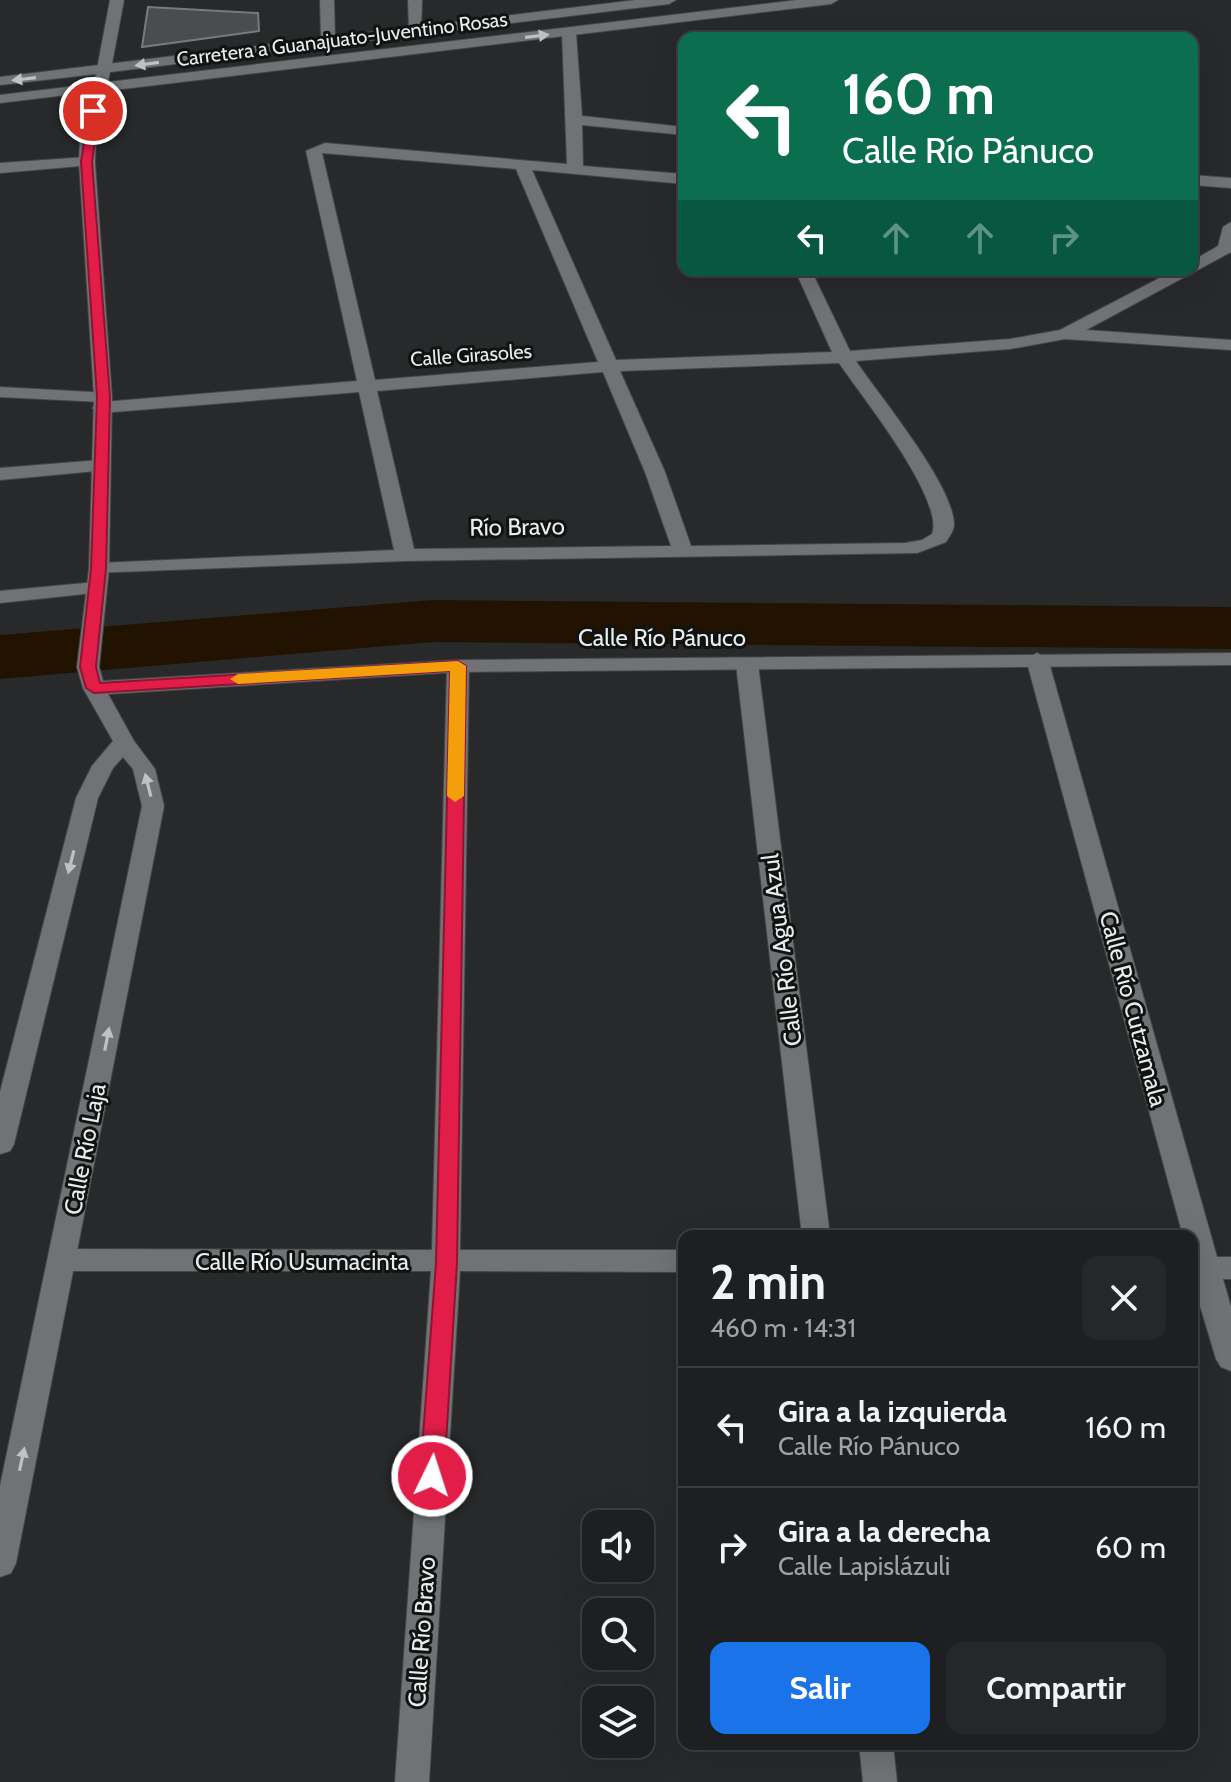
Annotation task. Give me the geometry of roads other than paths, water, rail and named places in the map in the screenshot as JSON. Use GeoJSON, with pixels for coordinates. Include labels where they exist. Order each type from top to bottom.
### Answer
{"type":"FeatureCollection","features":[{"type":"Feature","properties":{"kind":"street"},"geometry":{"type":"LineString","coordinates":[[91,678],[102,403],[87,162],[88,136],[117,0]]}},
{"type":"Feature","properties":{"kind":"street"},"geometry":{"type":"LineString","coordinates":[[327,0],[328,39]]}},
{"type":"Feature","properties":{"kind":"street"},"geometry":{"type":"LineString","coordinates":[[415,0],[416,30]]}},
{"type":"Feature","properties":{"kind":"street","name":"Carretera a Guanajuato-Juventino Rosas"},"geometry":{"type":"LineString","coordinates":[[0,99],[101,78],[328,39],[669,0]]}},
{"type":"Feature","properties":{"kind":"street","name":"Carretera a Guanajuato-Juventino Rosas"},"geometry":{"type":"LineString","coordinates":[[0,81],[101,78],[569,33],[831,0]]}},
{"type":"Feature","properties":{"kind":"street"},"geometry":{"type":"LineString","coordinates":[[569,33],[575,170]]}},
{"type":"Feature","properties":{"kind":"street"},"geometry":{"type":"LineString","coordinates":[[575,120],[678,130]]}},
{"type":"Feature","properties":{"kind":"street"},"geometry":{"type":"LineString","coordinates":[[405,555],[313,152],[315,149],[678,179]]}},
{"type":"Feature","properties":{"kind":"street"},"geometry":{"type":"LineString","coordinates":[[0,168],[87,162]]}},
{"type":"Feature","properties":{"kind":"street"},"geometry":{"type":"LineString","coordinates":[[522,165],[655,472],[683,552]]}},
{"type":"Feature","properties":{"kind":"street"},"geometry":{"type":"LineString","coordinates":[[1198,180],[1231,183]]}},
{"type":"Feature","properties":{"kind":"street"},"geometry":{"type":"LineString","coordinates":[[1198,266],[1229,254],[1231,227]]}},
{"type":"Feature","properties":{"kind":"street"},"geometry":{"type":"LineString","coordinates":[[806,276],[844,357]]}},
{"type":"Feature","properties":{"kind":"street"},"geometry":{"type":"LineString","coordinates":[[1065,334],[1177,276]]}},
{"type":"Feature","properties":{"kind":"street"},"geometry":{"type":"LineString","coordinates":[[1065,334],[1231,345]]}},
{"type":"Feature","properties":{"kind":"street","name":"Calle Girasoles"},"geometry":{"type":"LineString","coordinates":[[0,392],[102,403],[610,366],[844,357],[1010,344],[1065,334]]}},
{"type":"Feature","properties":{"kind":"street","name":"Río Bravo"},"geometry":{"type":"LineString","coordinates":[[0,597],[97,579],[405,555],[905,549],[936,541],[944,530],[945,516],[911,453],[844,357]]}},
{"type":"Feature","properties":{"kind":"street"},"geometry":{"type":"LineString","coordinates":[[0,474],[100,466]]}},
{"type":"Feature","properties":{"kind":"street","name":"Calle Río Cutzamala"},"geometry":{"type":"LineString","coordinates":[[1037,659],[1209,1268],[1231,1359]]}},
{"type":"Feature","properties":{"kind":"street","name":"Calle Río Pánuco"},"geometry":{"type":"LineString","coordinates":[[91,678],[458,666],[1231,659]]}},
{"type":"Feature","properties":{"kind":"street","name":"Calle Río Agua Azul"},"geometry":{"type":"LineString","coordinates":[[747,664],[815,1230]]}},
{"type":"Feature","properties":{"kind":"street","name":"Calle Río Bravo"},"geometry":{"type":"LineString","coordinates":[[412,1782],[446,1263],[458,666]]}},
{"type":"Feature","properties":{"kind":"street","name":"Calle Río Laja"},"geometry":{"type":"LineString","coordinates":[[0,1563],[153,806],[144,769],[124,742],[91,678]]}},
{"type":"Feature","properties":{"kind":"street"},"geometry":{"type":"LineString","coordinates":[[0,1144],[87,798],[103,766],[124,742]]}},
{"type":"Feature","properties":{"kind":"street","name":"Calle Río Usumacinta"},"geometry":{"type":"LineString","coordinates":[[63,1260],[678,1261]]}},
{"type":"Feature","properties":{"kind":"street"},"geometry":{"type":"LineString","coordinates":[[877,1750],[880,1782]]}},
{"type":"Feature","properties":{"kind":"waterway"},"geometry":{"type":"LineString","coordinates":[[0,657],[433,621],[1231,628]]}}]}
